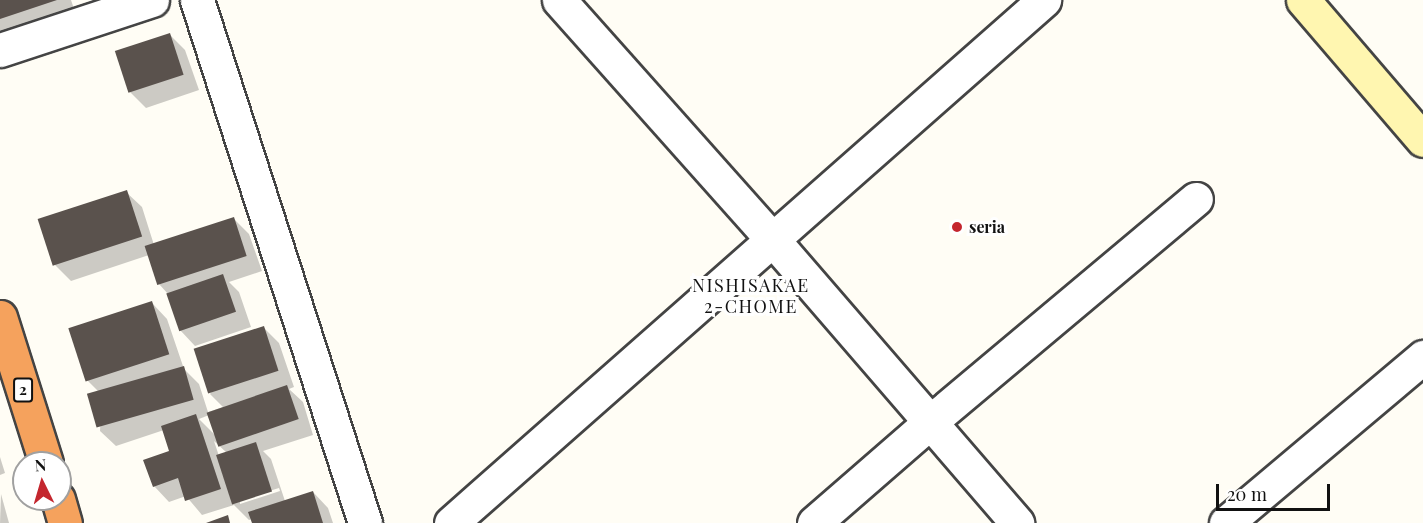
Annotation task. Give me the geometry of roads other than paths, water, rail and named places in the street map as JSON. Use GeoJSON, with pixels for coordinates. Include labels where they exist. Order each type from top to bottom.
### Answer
{"type":"FeatureCollection","features":[{"type":"Feature","properties":{"kind":"highway","name":"2"},"geometry":{"type":"LineString","coordinates":[[0,318],[42,451]]}},
{"type":"Feature","properties":{"kind":"street"},"geometry":{"type":"LineString","coordinates":[[0,50],[152,0]]}},
{"type":"Feature","properties":{"kind":"street"},"geometry":{"type":"LineString","coordinates":[[197,0],[365,523]]}},
{"type":"Feature","properties":{"kind":"street"},"geometry":{"type":"LineString","coordinates":[[559,0],[773,240],[1017,523]]}},
{"type":"Feature","properties":{"kind":"street"},"geometry":{"type":"LineString","coordinates":[[451,523],[1044,0]]}},
{"type":"Feature","properties":{"kind":"street"},"geometry":{"type":"LineString","coordinates":[[1303,0],[1423,141]]}},
{"type":"Feature","properties":{"kind":"street"},"geometry":{"type":"LineString","coordinates":[[814,523],[930,422],[1196,199]]}},
{"type":"Feature","properties":{"kind":"street"},"geometry":{"type":"LineString","coordinates":[[1227,523],[1423,357]]}},
{"type":"Feature","properties":{"kind":"place","name":"seria"},"geometry":{"type":"Point","coordinates":[957,227]}},
{"type":"Feature","properties":{"kind":"district","name":"NISHISAKAE 2-CHOME"},"geometry":{"type":"Point","coordinates":[751,296]}}]}
